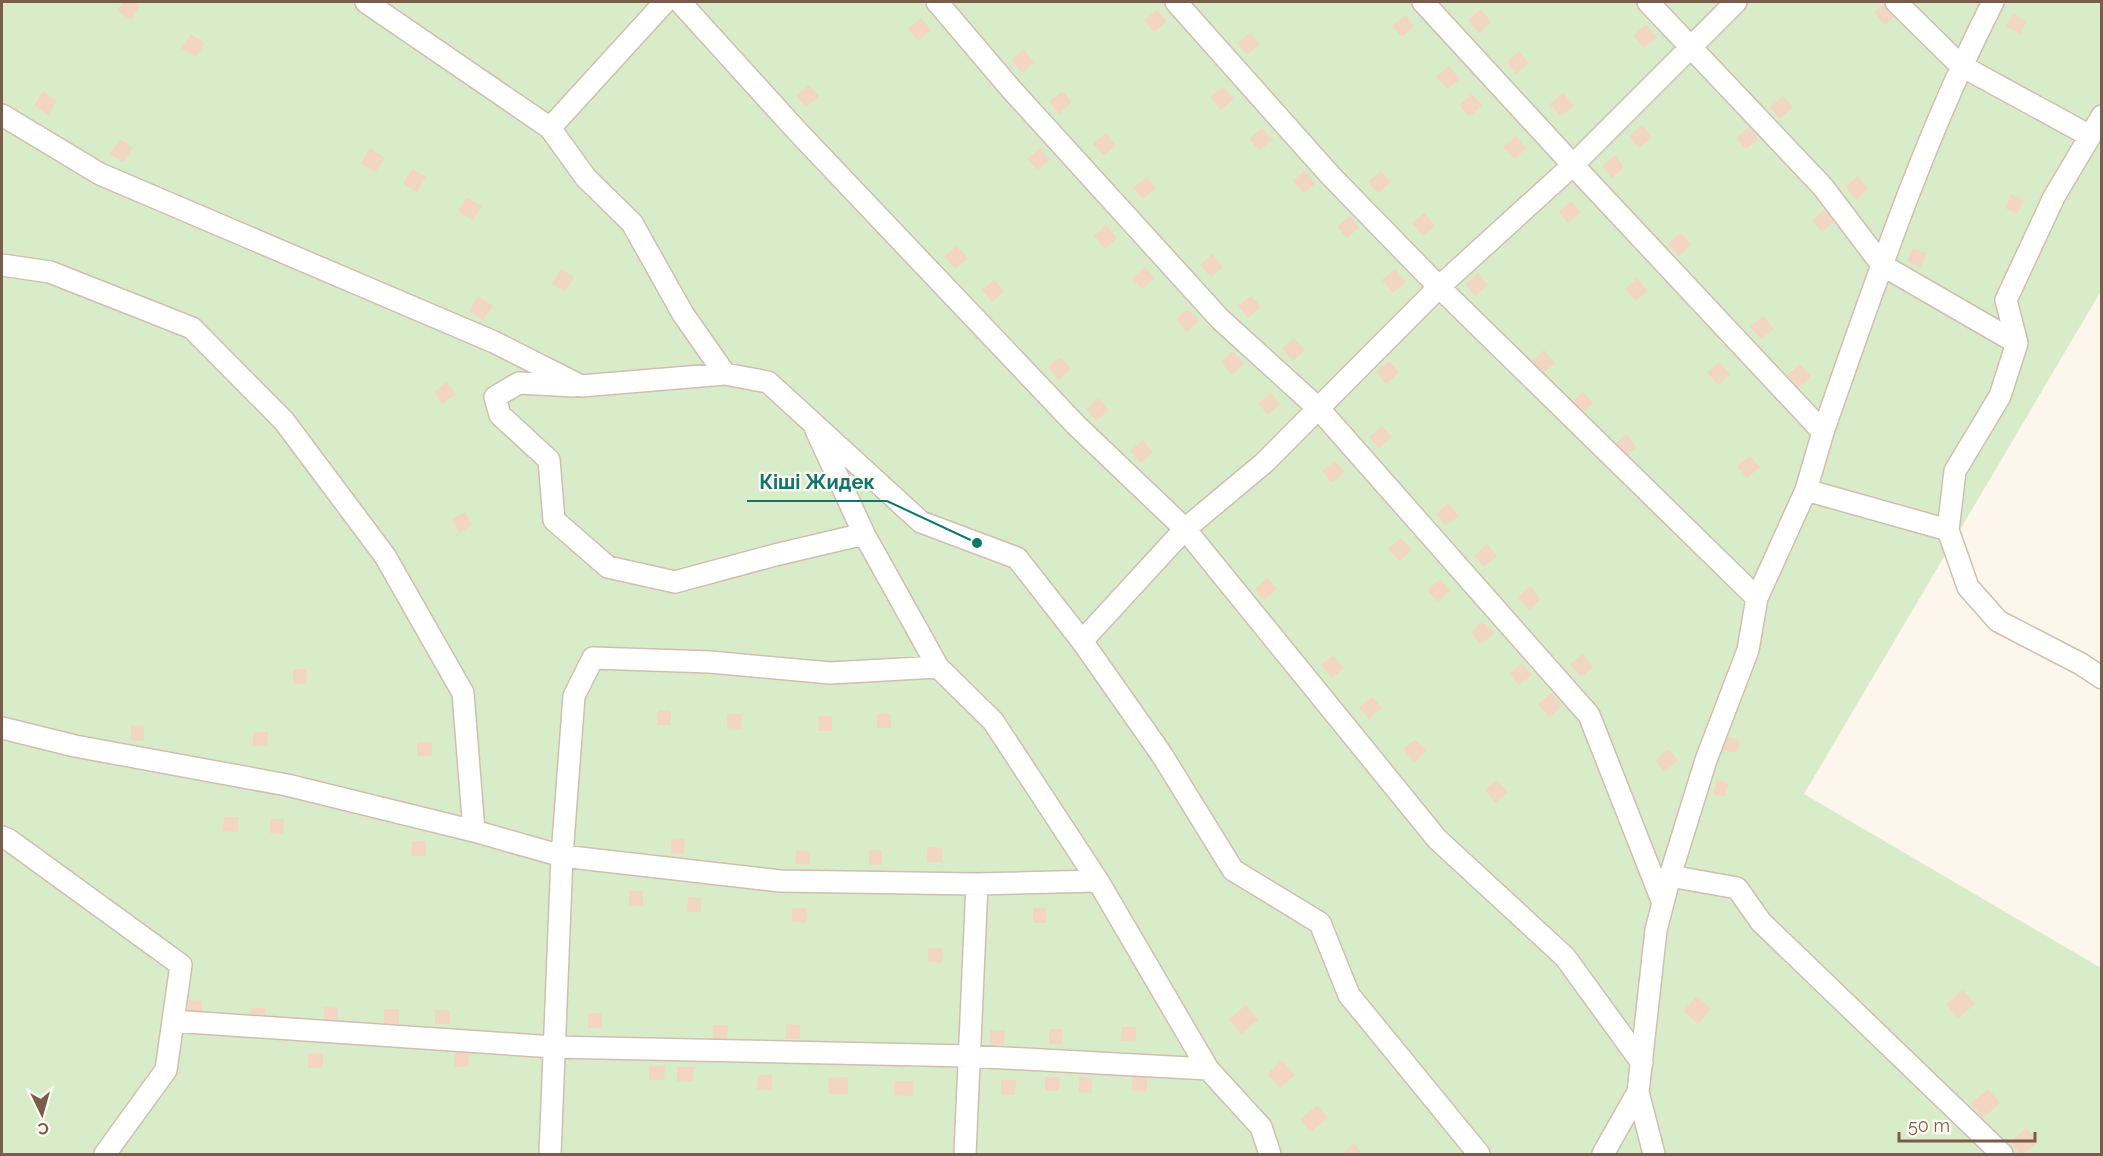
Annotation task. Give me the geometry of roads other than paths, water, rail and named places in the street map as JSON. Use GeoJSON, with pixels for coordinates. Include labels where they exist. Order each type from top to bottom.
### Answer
{"type":"FeatureCollection","features":[{"type":"Feature","properties":{"kind":"street"},"geometry":{"type":"LineString","coordinates":[[366,2],[550,128],[586,178],[632,223],[683,314],[725,374]]}},
{"type":"Feature","properties":{"kind":"street"},"geometry":{"type":"LineString","coordinates":[[550,128],[665,2]]}},
{"type":"Feature","properties":{"kind":"street"},"geometry":{"type":"LineString","coordinates":[[680,2],[798,132],[1076,425],[1185,529],[1437,839],[1565,957],[1642,1064]]}},
{"type":"Feature","properties":{"kind":"street"},"geometry":{"type":"LineString","coordinates":[[937,2],[1011,89],[1220,319],[1319,409],[1589,715],[1663,903]]}},
{"type":"Feature","properties":{"kind":"street"},"geometry":{"type":"LineString","coordinates":[[1176,2],[1329,175],[1439,287],[1757,598]]}},
{"type":"Feature","properties":{"kind":"street"},"geometry":{"type":"LineString","coordinates":[[1423,2],[1823,432]]}},
{"type":"Feature","properties":{"kind":"street"},"geometry":{"type":"LineString","coordinates":[[1648,2],[1823,187],[1882,265],[2017,343]]}},
{"type":"Feature","properties":{"kind":"street"},"geometry":{"type":"LineString","coordinates":[[1082,641],[1185,529],[1264,463],[1439,287],[1573,165],[1736,2]]}},
{"type":"Feature","properties":{"kind":"street"},"geometry":{"type":"LineString","coordinates":[[1896,2],[1960,65],[2090,136]]}},
{"type":"Feature","properties":{"kind":"street"},"geometry":{"type":"LineString","coordinates":[[1603,1155],[1638,1092],[1656,930],[1670,876],[1706,760],[1748,650],[1757,598],[1806,490],[1823,432],[1882,265],[1960,65],[1993,2]]}},
{"type":"Feature","properties":{"kind":"street"},"geometry":{"type":"LineString","coordinates":[[2,115],[100,174],[494,342],[581,386]]}},
{"type":"Feature","properties":{"kind":"street"},"geometry":{"type":"LineString","coordinates":[[2102,116],[2054,197],[2006,300],[2017,343],[2000,396],[1956,471],[1948,530],[1968,587],[1998,621],[2081,664],[2102,678]]}},
{"type":"Feature","properties":{"kind":"street"},"geometry":{"type":"LineString","coordinates":[[2,265],[50,272],[192,328],[284,421],[385,556],[463,693],[474,831]]}},
{"type":"Feature","properties":{"kind":"street"},"geometry":{"type":"LineString","coordinates":[[864,534],[675,582],[608,567],[554,520],[549,460],[500,415],[495,397],[519,383],[581,386],[725,374],[768,382],[921,522],[1017,558],[1082,641],[1162,755],[1233,870],[1320,923],[1349,995],[1479,1155]]}},
{"type":"Feature","properties":{"kind":"street"},"geometry":{"type":"LineString","coordinates":[[811,420],[864,534],[939,667],[993,721],[1098,881],[1208,1069],[1261,1126],[1270,1155]]}},
{"type":"Feature","properties":{"kind":"street"},"geometry":{"type":"LineString","coordinates":[[1806,490],[1948,530]]}},
{"type":"Feature","properties":{"kind":"street"},"geometry":{"type":"LineString","coordinates":[[550,1155],[562,856],[574,696],[593,658],[710,662],[830,673],[939,667]]}},
{"type":"Feature","properties":{"kind":"street"},"geometry":{"type":"LineString","coordinates":[[2,728],[75,746],[287,785],[474,831],[562,856],[780,881],[977,884],[1098,881]]}},
{"type":"Feature","properties":{"kind":"street"},"geometry":{"type":"LineString","coordinates":[[2,837],[181,965],[166,1070],[105,1155]]}},
{"type":"Feature","properties":{"kind":"street"},"geometry":{"type":"LineString","coordinates":[[1670,876],[1737,888],[1761,922],[2002,1155]]}},
{"type":"Feature","properties":{"kind":"street"},"geometry":{"type":"LineString","coordinates":[[964,1155],[977,884]]}},
{"type":"Feature","properties":{"kind":"street"},"geometry":{"type":"LineString","coordinates":[[173,1021],[554,1047],[969,1056],[1208,1069]]}},
{"type":"Feature","properties":{"kind":"street"},"geometry":{"type":"LineString","coordinates":[[1638,1092],[1654,1155]]}},
{"type":"Feature","properties":{"kind":"place","name":"Кіші Жидек"},"geometry":{"type":"Point","coordinates":[977,543]}}]}
